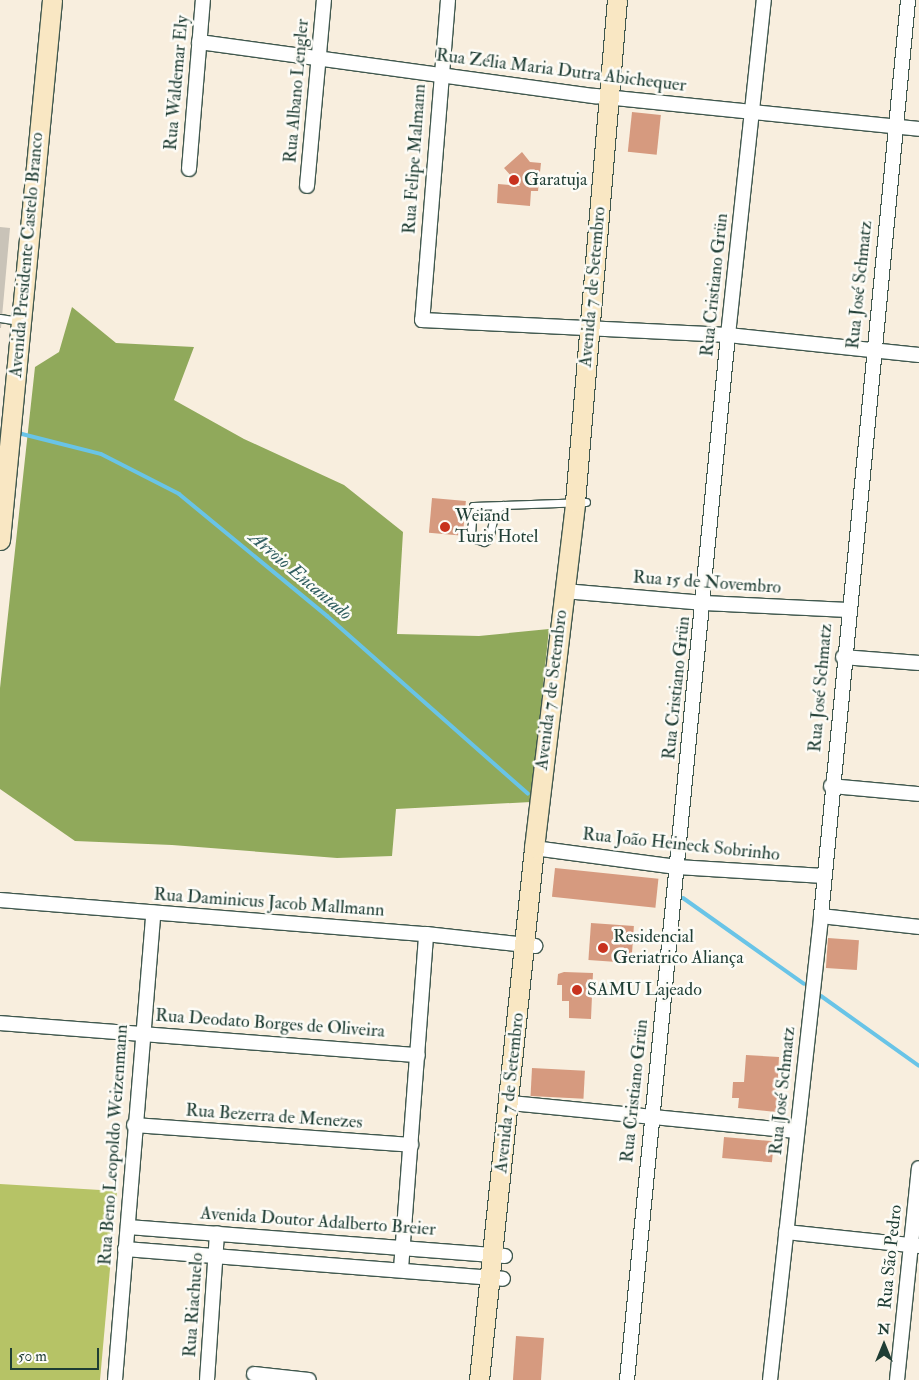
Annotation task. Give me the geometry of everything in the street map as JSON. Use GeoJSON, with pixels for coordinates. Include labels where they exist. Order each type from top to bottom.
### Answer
{"type":"FeatureCollection","features":[{"type":"Feature","properties":{"kind":"main road","name":"Avenida Presidente Castelo Branco"},"geometry":{"type":"LineString","coordinates":[[0,426],[10,320],[22,247],[44,0]]}},
{"type":"Feature","properties":{"kind":"main road","name":"Avenida 7 de Setembro"},"geometry":{"type":"LineString","coordinates":[[492,1380],[499,1255],[539,849],[580,502],[614,98],[617,0]]}},
{"type":"Feature","properties":{"kind":"main road","name":"Avenida 7 de Setembro"},"geometry":{"type":"LineString","coordinates":[[614,98],[629,0]]}},
{"type":"Feature","properties":{"kind":"main road","name":"Avenida Presidente Castelo Branco"},"geometry":{"type":"LineString","coordinates":[[0,540],[10,320]]}},
{"type":"Feature","properties":{"kind":"main road","name":"Avenida 7 de Setembro"},"geometry":{"type":"LineString","coordinates":[[479,1380],[497,1278]]}},
{"type":"Feature","properties":{"kind":"street","name":"Rua Waldemar Ely"},"geometry":{"type":"LineString","coordinates":[[189,169],[203,0]]}},
{"type":"Feature","properties":{"kind":"street","name":"Rua Albano Lengler"},"geometry":{"type":"LineString","coordinates":[[307,186],[324,0]]}},
{"type":"Feature","properties":{"kind":"street","name":"Rua Felipe Malmann"},"geometry":{"type":"LineString","coordinates":[[448,0],[422,320],[594,331]]}},
{"type":"Feature","properties":{"kind":"street","name":"Rua Cristiano Grün"},"geometry":{"type":"LineString","coordinates":[[628,1380],[651,1118],[704,603],[728,335],[764,0]]}},
{"type":"Feature","properties":{"kind":"street","name":"Rua José Schmatz"},"geometry":{"type":"LineString","coordinates":[[770,1380],[821,916],[831,786],[872,350],[908,0]]}},
{"type":"Feature","properties":{"kind":"street","name":"Rua Zélia Maria Dutra Abichequer"},"geometry":{"type":"LineString","coordinates":[[199,42],[318,60],[614,98],[919,129]]}},
{"type":"Feature","properties":{"kind":"street"},"geometry":{"type":"LineString","coordinates":[[594,331],[728,335],[919,355]]}},
{"type":"Feature","properties":{"kind":"street","name":"Rua 15 de Novembro"},"geometry":{"type":"LineString","coordinates":[[570,591],[704,603],[848,610]]}},
{"type":"Feature","properties":{"kind":"street"},"geometry":{"type":"LineString","coordinates":[[843,657],[919,663]]}},
{"type":"Feature","properties":{"kind":"street"},"geometry":{"type":"LineString","coordinates":[[831,786],[919,794]]}},
{"type":"Feature","properties":{"kind":"street","name":"Rua João Heineck Sobrinho"},"geometry":{"type":"LineString","coordinates":[[539,849],[677,867],[824,876]]}},
{"type":"Feature","properties":{"kind":"street","name":"Rua Daminicus Jacob Mallmann"},"geometry":{"type":"LineString","coordinates":[[0,900],[426,934],[530,947]]}},
{"type":"Feature","properties":{"kind":"street","name":"Rua Beno Leopoldo Weizenmann"},"geometry":{"type":"LineString","coordinates":[[115,1380],[128,1227],[141,1033],[153,913]]}},
{"type":"Feature","properties":{"kind":"street"},"geometry":{"type":"LineString","coordinates":[[821,916],[919,927]]}},
{"type":"Feature","properties":{"kind":"street"},"geometry":{"type":"LineString","coordinates":[[402,1269],[426,934]]}},
{"type":"Feature","properties":{"kind":"street","name":"Rua Deodato Borges de Oliveira"},"geometry":{"type":"LineString","coordinates":[[0,1023],[418,1055]]}},
{"type":"Feature","properties":{"kind":"street"},"geometry":{"type":"LineString","coordinates":[[515,1103],[797,1131]]}},
{"type":"Feature","properties":{"kind":"street","name":"Rua Bezerra de Menezes"},"geometry":{"type":"LineString","coordinates":[[134,1125],[411,1145]]}},
{"type":"Feature","properties":{"kind":"street","name":"Rua São Pedro"},"geometry":{"type":"LineString","coordinates":[[897,1380],[915,1246],[919,1168]]}},
{"type":"Feature","properties":{"kind":"street","name":"Avenida Doutor Adalberto Breier"},"geometry":{"type":"LineString","coordinates":[[128,1227],[499,1255]]}},
{"type":"Feature","properties":{"kind":"street"},"geometry":{"type":"LineString","coordinates":[[786,1232],[915,1246]]}},
{"type":"Feature","properties":{"kind":"street","name":"Rua Riachuelo"},"geometry":{"type":"LineString","coordinates":[[207,1380],[217,1233]]}},
{"type":"Feature","properties":{"kind":"street"},"geometry":{"type":"LineString","coordinates":[[126,1248],[497,1278]]}},
{"type":"Feature","properties":{"kind":"street"},"geometry":{"type":"LineString","coordinates":[[254,1374],[309,1380]]}},
{"type":"Feature","properties":{"kind":"lane"},"geometry":{"type":"LineString","coordinates":[[503,505],[495,511],[489,539],[484,542],[475,539],[471,532],[473,506],[580,502]]}},
{"type":"Feature","properties":{"kind":"shaded area"},"geometry":{"type":"Polygon","coordinates":[[[0,227],[10,228],[1,328],[0,328],[0,227]]]}},
{"type":"Feature","properties":{"kind":"green space"},"geometry":{"type":"Polygon","coordinates":[[[72,307],[116,343],[194,347],[174,400],[244,439],[344,485],[403,532],[397,634],[479,636],[549,629],[531,802],[396,809],[392,856],[337,858],[172,845],[75,841],[0,789],[0,688],[35,367],[59,352],[72,307]]]}},
{"type":"Feature","properties":{"kind":"green space"},"geometry":{"type":"Polygon","coordinates":[[[0,1184],[117,1191],[100,1380],[0,1380],[0,1184]]]}},
{"type":"Feature","properties":{"kind":"building"},"geometry":{"type":"Polygon","coordinates":[[[632,112],[661,115],[657,155],[628,152],[632,112]]]}},
{"type":"Feature","properties":{"kind":"building"},"geometry":{"type":"Polygon","coordinates":[[[522,152],[530,162],[541,163],[538,191],[531,191],[530,206],[497,203],[498,184],[520,186],[504,168],[522,152]]]}},
{"type":"Feature","properties":{"kind":"building"},"geometry":{"type":"Polygon","coordinates":[[[432,498],[466,501],[463,536],[429,533],[432,498]]]}},
{"type":"Feature","properties":{"kind":"building"},"geometry":{"type":"Polygon","coordinates":[[[555,868],[658,879],[655,908],[552,897],[555,868]]]}},
{"type":"Feature","properties":{"kind":"building","name":"Residencial Geriatrico Aliança"},"geometry":{"type":"Polygon","coordinates":[[[591,923],[634,926],[631,963],[588,960],[591,923]]]}},
{"type":"Feature","properties":{"kind":"building"},"geometry":{"type":"Polygon","coordinates":[[[828,938],[859,940],[857,970],[826,968],[828,938]]]}},
{"type":"Feature","properties":{"kind":"building","name":"SAMU Lajeado"},"geometry":{"type":"Polygon","coordinates":[[[564,972],[593,973],[591,1019],[569,1018],[569,1001],[562,1001],[562,985],[557,985],[558,974],[564,972]]]}},
{"type":"Feature","properties":{"kind":"building"},"geometry":{"type":"Polygon","coordinates":[[[746,1055],[779,1057],[776,1112],[738,1108],[739,1098],[732,1098],[733,1082],[744,1082],[746,1055]]]}},
{"type":"Feature","properties":{"kind":"building"},"geometry":{"type":"Polygon","coordinates":[[[532,1068],[585,1071],[583,1099],[531,1096],[532,1068]]]}},
{"type":"Feature","properties":{"kind":"building"},"geometry":{"type":"Polygon","coordinates":[[[724,1137],[774,1141],[772,1162],[722,1158],[724,1137]]]}},
{"type":"Feature","properties":{"kind":"building"},"geometry":{"type":"Polygon","coordinates":[[[516,1336],[544,1338],[541,1380],[513,1380],[516,1336]]]}},
{"type":"Feature","properties":{"kind":"waterway","name":"Arroio Encantado"},"geometry":{"type":"LineString","coordinates":[[22,434],[101,454],[179,494],[327,616],[528,794]]}},
{"type":"Feature","properties":{"kind":"waterway"},"geometry":{"type":"LineString","coordinates":[[683,898],[804,984]]}},
{"type":"Feature","properties":{"kind":"waterway"},"geometry":{"type":"LineString","coordinates":[[821,996],[919,1066]]}},
{"type":"Feature","properties":{"kind":"place","name":"Garatuja"},"geometry":{"type":"Point","coordinates":[514,180]}},
{"type":"Feature","properties":{"kind":"place","name":"Weiand Turis Hotel"},"geometry":{"type":"Point","coordinates":[445,527]}},
{"type":"Feature","properties":{"kind":"place","name":"Residencial Geriatrico Aliança"},"geometry":{"type":"Point","coordinates":[603,948]}},
{"type":"Feature","properties":{"kind":"place","name":"SAMU Lajeado"},"geometry":{"type":"Point","coordinates":[577,990]}}]}
